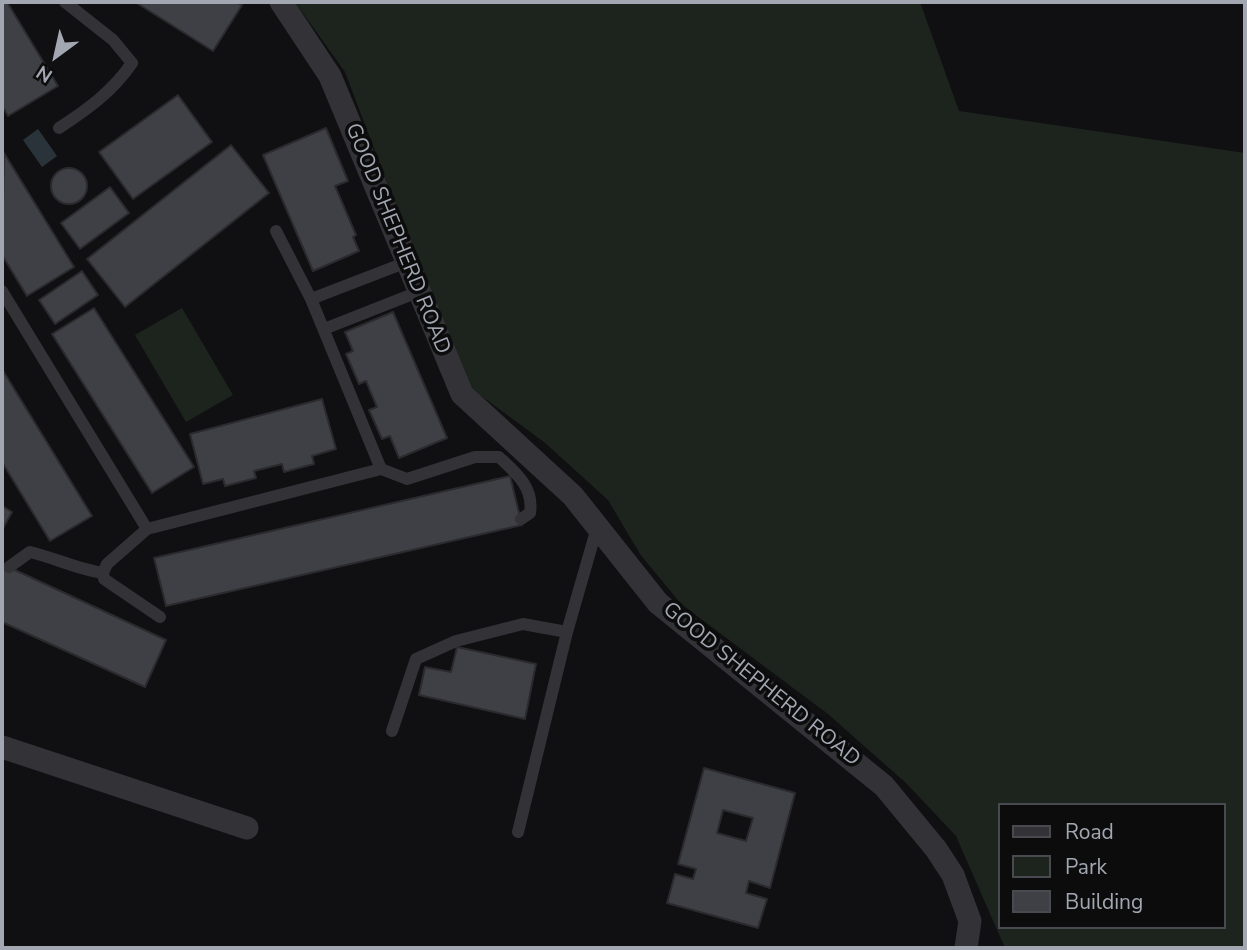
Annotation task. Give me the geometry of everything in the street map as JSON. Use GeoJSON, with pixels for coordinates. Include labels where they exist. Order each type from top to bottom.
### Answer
{"type":"FeatureCollection","features":[{"type":"Feature","properties":{"kind":"street","name":"GOOD SHEPHERD ROAD"},"geometry":{"type":"LineString","coordinates":[[281,2],[330,76],[462,394],[549,473],[598,524],[658,603],[884,786],[936,849],[953,875],[970,921],[966,948]]}},
{"type":"Feature","properties":{"kind":"street"},"geometry":{"type":"LineString","coordinates":[[2,747],[247,828]]}},
{"type":"Feature","properties":{"kind":"lane"},"geometry":{"type":"LineString","coordinates":[[59,128],[94,104],[118,83],[132,63],[114,40],[65,2]]}},
{"type":"Feature","properties":{"kind":"lane"},"geometry":{"type":"LineString","coordinates":[[276,231],[311,299],[381,469]]}},
{"type":"Feature","properties":{"kind":"lane"},"geometry":{"type":"LineString","coordinates":[[311,299],[407,262]]}},
{"type":"Feature","properties":{"kind":"lane"},"geometry":{"type":"LineString","coordinates":[[2,290],[146,529]]}},
{"type":"Feature","properties":{"kind":"lane"},"geometry":{"type":"LineString","coordinates":[[324,329],[418,292]]}},
{"type":"Feature","properties":{"kind":"lane"},"geometry":{"type":"LineString","coordinates":[[160,617],[104,579],[103,573],[107,564],[146,529],[381,469],[407,479],[475,457],[499,457],[521,477],[532,499],[530,513],[520,519]]}},
{"type":"Feature","properties":{"kind":"lane"},"geometry":{"type":"LineString","coordinates":[[518,832],[567,632],[598,524]]}},
{"type":"Feature","properties":{"kind":"lane"},"geometry":{"type":"LineString","coordinates":[[9,567],[30,552],[53,558],[76,569],[103,573]]}},
{"type":"Feature","properties":{"kind":"lane"},"geometry":{"type":"LineString","coordinates":[[392,731],[416,659],[456,641],[523,624],[567,632]]}},
{"type":"Feature","properties":{"kind":"green space"},"geometry":{"type":"Polygon","coordinates":[[[295,2],[920,2],[959,111],[1245,153],[1245,948],[1005,948],[956,836],[906,783],[828,714],[681,604],[640,554],[608,500],[544,442],[480,395],[460,375],[345,72],[295,2]]]}},
{"type":"Feature","properties":{"kind":"green space"},"geometry":{"type":"Polygon","coordinates":[[[182,308],[233,395],[186,422],[135,335],[182,308]]]}},
{"type":"Feature","properties":{"kind":"shaded area"},"geometry":{"type":"Polygon","coordinates":[[[38,129],[57,156],[42,167],[23,140],[38,129]]]}},
{"type":"Feature","properties":{"kind":"building"},"geometry":{"type":"Polygon","coordinates":[[[2,2],[7,2],[58,86],[8,116],[2,106],[2,2]]]}},
{"type":"Feature","properties":{"kind":"building"},"geometry":{"type":"Polygon","coordinates":[[[135,2],[236,2],[242,5],[213,51],[135,2]]]}},
{"type":"Feature","properties":{"kind":"building"},"geometry":{"type":"Polygon","coordinates":[[[178,95],[212,142],[133,199],[99,152],[178,95]]]}},
{"type":"Feature","properties":{"kind":"building"},"geometry":{"type":"Polygon","coordinates":[[[326,128],[348,181],[335,186],[356,235],[353,237],[359,251],[313,271],[263,155],[326,128]]]}},
{"type":"Feature","properties":{"kind":"building"},"geometry":{"type":"Polygon","coordinates":[[[231,145],[269,193],[125,307],[87,259],[231,145]]]}},
{"type":"Feature","properties":{"kind":"building"},"geometry":{"type":"Polygon","coordinates":[[[4,153],[74,267],[27,296],[2,255],[4,153]]]}},
{"type":"Feature","properties":{"kind":"building"},"geometry":{"type":"Polygon","coordinates":[[[69,168],[82,173],[87,186],[82,199],[69,204],[56,199],[51,186],[56,173],[69,168]]]}},
{"type":"Feature","properties":{"kind":"building"},"geometry":{"type":"Polygon","coordinates":[[[110,187],[129,213],[80,249],[61,223],[110,187]]]}},
{"type":"Feature","properties":{"kind":"building"},"geometry":{"type":"Polygon","coordinates":[[[82,271],[98,295],[55,324],[39,300],[82,271]]]}},
{"type":"Feature","properties":{"kind":"building"},"geometry":{"type":"Polygon","coordinates":[[[94,308],[194,467],[152,493],[52,334],[94,308]]]}},
{"type":"Feature","properties":{"kind":"building"},"geometry":{"type":"Polygon","coordinates":[[[393,312],[447,438],[399,458],[390,436],[382,439],[369,410],[377,407],[366,381],[359,384],[346,354],[353,351],[345,332],[393,312]]]}},
{"type":"Feature","properties":{"kind":"building"},"geometry":{"type":"Polygon","coordinates":[[[2,369],[92,516],[50,541],[2,462],[2,369]]]}},
{"type":"Feature","properties":{"kind":"building"},"geometry":{"type":"Polygon","coordinates":[[[322,399],[336,449],[312,456],[314,464],[284,472],[282,464],[254,471],[256,478],[225,486],[223,479],[203,484],[190,434],[322,399]]]}},
{"type":"Feature","properties":{"kind":"building"},"geometry":{"type":"Polygon","coordinates":[[[510,476],[522,525],[166,606],[154,558],[510,476]]]}},
{"type":"Feature","properties":{"kind":"building"},"geometry":{"type":"Polygon","coordinates":[[[2,506],[12,512],[2,530],[2,506]]]}},
{"type":"Feature","properties":{"kind":"building"},"geometry":{"type":"Polygon","coordinates":[[[2,564],[166,640],[145,687],[2,622],[2,564]]]}},
{"type":"Feature","properties":{"kind":"building"},"geometry":{"type":"Polygon","coordinates":[[[457,647],[536,664],[525,719],[419,695],[425,667],[451,672],[457,647]]]}},
{"type":"Feature","properties":{"kind":"building"},"geometry":{"type":"Polygon","coordinates":[[[704,768],[795,793],[770,888],[749,881],[746,893],[767,899],[758,928],[667,903],[675,874],[693,879],[696,869],[678,864],[704,768]]]}},
{"type":"Feature","properties":{"kind":"building"},"geometry":{"type":"Polygon","coordinates":[[[723,810],[753,818],[746,841],[717,833],[723,810]]]}}]}
